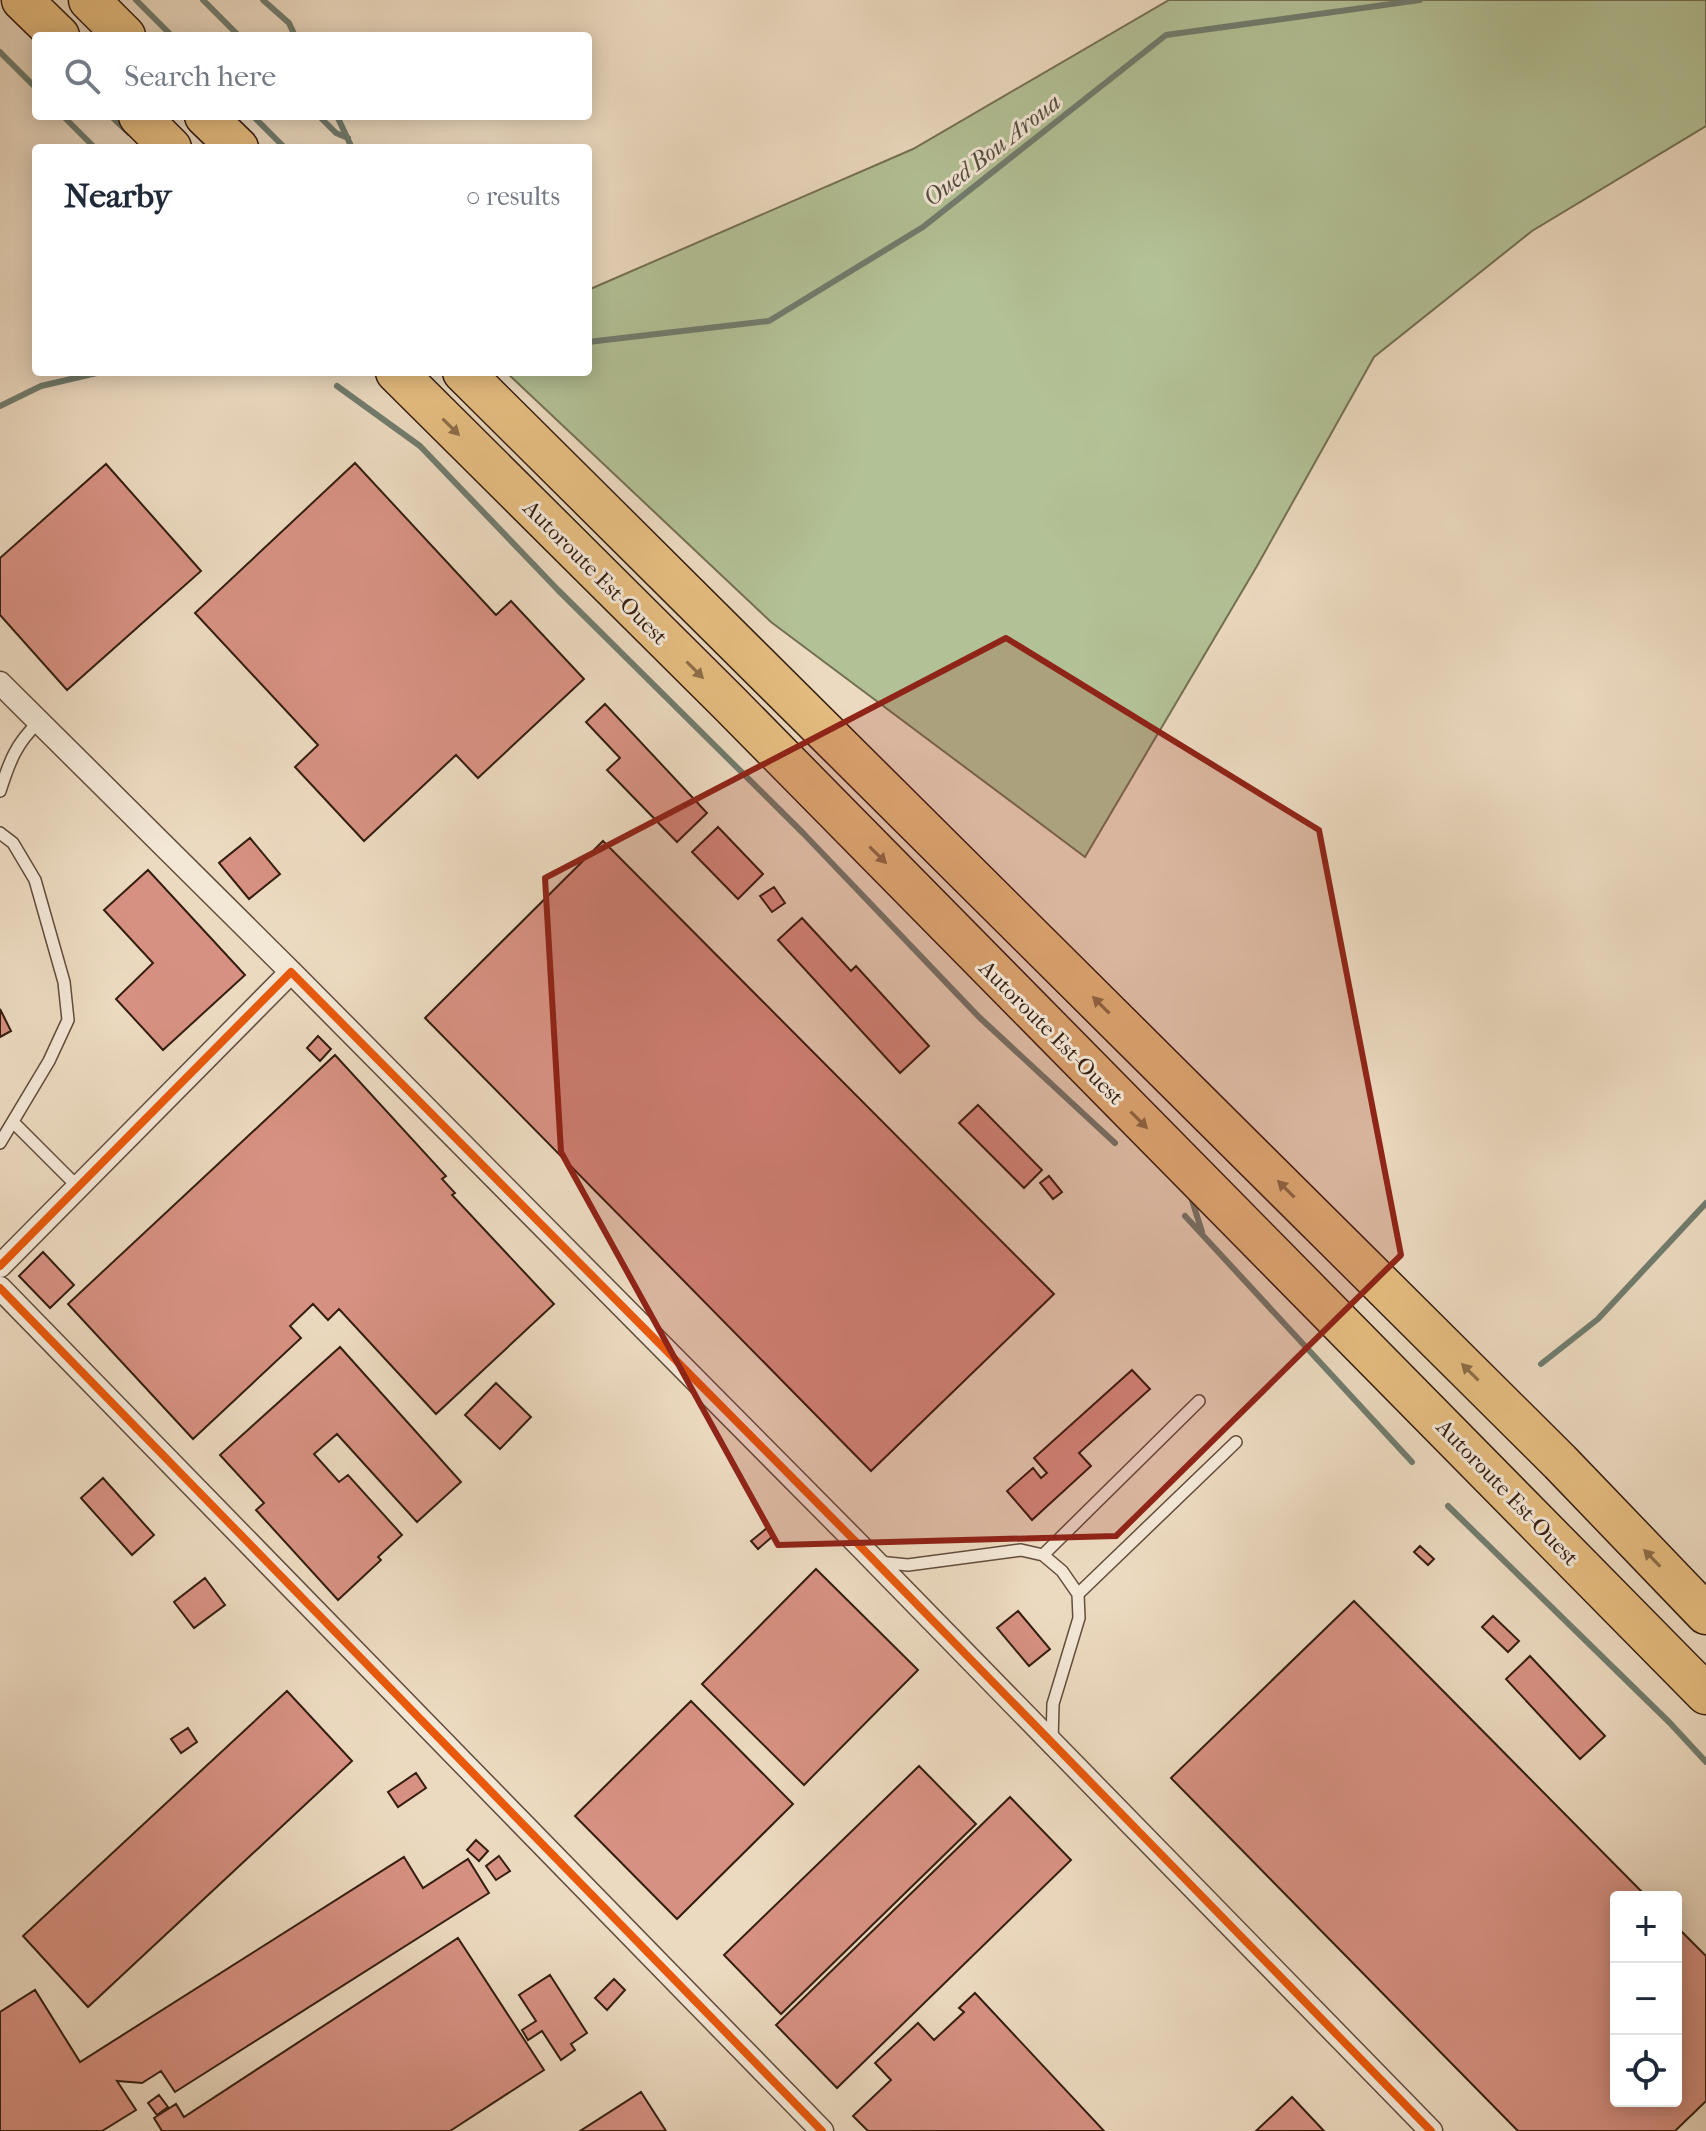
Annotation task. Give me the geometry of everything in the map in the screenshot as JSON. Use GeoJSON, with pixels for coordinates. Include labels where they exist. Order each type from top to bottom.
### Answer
{"type":"FeatureCollection","features":[{"type":"Feature","properties":{"kind":"highway"},"geometry":{"type":"LineString","coordinates":[[22,0],[55,32]]}},
{"type":"Feature","properties":{"kind":"highway"},"geometry":{"type":"LineString","coordinates":[[89,0],[121,32]]}},
{"type":"Feature","properties":{"kind":"highway"},"geometry":{"type":"LineString","coordinates":[[143,120],[167,144]]}},
{"type":"Feature","properties":{"kind":"highway"},"geometry":{"type":"LineString","coordinates":[[209,120],[234,144]]}},
{"type":"Feature","properties":{"kind":"highway","name":"Autoroute Est-Ouest"},"geometry":{"type":"LineString","coordinates":[[400,376],[728,702],[1706,1694]]}},
{"type":"Feature","properties":{"kind":"highway"},"geometry":{"type":"LineString","coordinates":[[467,376],[1560,1462],[1706,1614]]}},
{"type":"Feature","properties":{"kind":"street"},"geometry":{"type":"LineString","coordinates":[[0,683],[875,1561],[1431,2131]]}},
{"type":"Feature","properties":{"kind":"street"},"geometry":{"type":"LineString","coordinates":[[0,1266],[291,972]]}},
{"type":"Feature","properties":{"kind":"street"},"geometry":{"type":"LineString","coordinates":[[0,1288],[822,2131]]}},
{"type":"Feature","properties":{"kind":"lane"},"geometry":{"type":"LineString","coordinates":[[0,791],[21,738],[38,723]]}},
{"type":"Feature","properties":{"kind":"lane"},"geometry":{"type":"LineString","coordinates":[[0,833],[13,843],[35,880],[64,982],[68,1020],[49,1061],[0,1143]]}},
{"type":"Feature","properties":{"kind":"lane"},"geometry":{"type":"LineString","coordinates":[[14,1123],[78,1187]]}},
{"type":"Feature","properties":{"kind":"lane"},"geometry":{"type":"LineString","coordinates":[[1043,1555],[1199,1401]]}},
{"type":"Feature","properties":{"kind":"lane"},"geometry":{"type":"LineString","coordinates":[[1078,1594],[1236,1442]]}},
{"type":"Feature","properties":{"kind":"lane"},"geometry":{"type":"LineString","coordinates":[[875,1561],[908,1565],[1021,1550],[1043,1555],[1062,1571],[1078,1594],[1079,1618],[1053,1704],[1052,1742]]}},
{"type":"Feature","properties":{"kind":"highlighted area"},"geometry":{"type":"Polygon","coordinates":[[[1006,638],[1319,830],[1401,1255],[1116,1536],[778,1545],[561,1152],[545,878],[1006,638]]]}},
{"type":"Feature","properties":{"kind":"green space"},"geometry":{"type":"Polygon","coordinates":[[[1169,0],[1706,0],[1706,126],[1532,231],[1374,357],[1257,566],[1085,857],[771,622],[510,376],[592,376],[592,288],[913,149],[1169,0]]]}},
{"type":"Feature","properties":{"kind":"building"},"geometry":{"type":"Polygon","coordinates":[[[355,463],[496,615],[511,601],[584,679],[478,778],[456,755],[364,841],[295,767],[318,745],[195,613],[355,463]]]}},
{"type":"Feature","properties":{"kind":"building"},"geometry":{"type":"Polygon","coordinates":[[[106,464],[201,571],[67,690],[0,615],[0,558],[106,464]]]}},
{"type":"Feature","properties":{"kind":"building"},"geometry":{"type":"Polygon","coordinates":[[[605,704],[707,813],[677,842],[607,770],[620,758],[586,722],[605,704]]]}},
{"type":"Feature","properties":{"kind":"building"},"geometry":{"type":"Polygon","coordinates":[[[718,827],[763,874],[738,899],[692,852],[718,827]]]}},
{"type":"Feature","properties":{"kind":"building"},"geometry":{"type":"Polygon","coordinates":[[[250,838],[280,874],[249,899],[219,863],[250,838]]]}},
{"type":"Feature","properties":{"kind":"building"},"geometry":{"type":"Polygon","coordinates":[[[603,841],[1054,1294],[871,1471],[425,1018],[603,841]]]}},
{"type":"Feature","properties":{"kind":"building"},"geometry":{"type":"Polygon","coordinates":[[[148,870],[245,975],[163,1050],[116,999],[153,963],[104,910],[148,870]]]}},
{"type":"Feature","properties":{"kind":"building"},"geometry":{"type":"Polygon","coordinates":[[[774,887],[785,903],[772,912],[760,896],[774,887]]]}},
{"type":"Feature","properties":{"kind":"building"},"geometry":{"type":"Polygon","coordinates":[[[802,918],[851,971],[856,966],[929,1046],[900,1073],[778,940],[802,918]]]}},
{"type":"Feature","properties":{"kind":"building"},"geometry":{"type":"Polygon","coordinates":[[[0,1009],[11,1031],[0,1037],[0,1009]]]}},
{"type":"Feature","properties":{"kind":"building"},"geometry":{"type":"Polygon","coordinates":[[[318,1036],[331,1049],[320,1061],[307,1048],[318,1036]]]}},
{"type":"Feature","properties":{"kind":"building"},"geometry":{"type":"Polygon","coordinates":[[[335,1055],[446,1176],[442,1179],[455,1193],[452,1195],[554,1304],[436,1414],[339,1309],[328,1320],[313,1304],[290,1326],[301,1338],[193,1439],[68,1304],[335,1055]]]}},
{"type":"Feature","properties":{"kind":"building"},"geometry":{"type":"Polygon","coordinates":[[[978,1105],[1042,1170],[1024,1188],[959,1123],[978,1105]]]}},
{"type":"Feature","properties":{"kind":"building"},"geometry":{"type":"Polygon","coordinates":[[[1049,1176],[1062,1192],[1053,1199],[1040,1183],[1049,1176]]]}},
{"type":"Feature","properties":{"kind":"building"},"geometry":{"type":"Polygon","coordinates":[[[43,1252],[74,1285],[50,1308],[19,1276],[43,1252]]]}},
{"type":"Feature","properties":{"kind":"building"},"geometry":{"type":"Polygon","coordinates":[[[340,1347],[461,1482],[417,1522],[337,1434],[314,1454],[339,1482],[348,1475],[402,1535],[378,1557],[381,1560],[338,1600],[256,1510],[264,1503],[220,1455],[340,1347]]]}},
{"type":"Feature","properties":{"kind":"building"},"geometry":{"type":"Polygon","coordinates":[[[1132,1370],[1150,1389],[1079,1453],[1091,1466],[1032,1520],[1007,1491],[1033,1468],[1041,1478],[1047,1473],[1034,1458],[1132,1370]]]}},
{"type":"Feature","properties":{"kind":"building"},"geometry":{"type":"Polygon","coordinates":[[[496,1383],[531,1417],[500,1449],[465,1415],[496,1383]]]}},
{"type":"Feature","properties":{"kind":"building"},"geometry":{"type":"Polygon","coordinates":[[[103,1478],[154,1535],[132,1555],[81,1498],[103,1478]]]}},
{"type":"Feature","properties":{"kind":"building"},"geometry":{"type":"Polygon","coordinates":[[[767,1528],[773,1536],[758,1549],[751,1541],[767,1528]]]}},
{"type":"Feature","properties":{"kind":"building"},"geometry":{"type":"Polygon","coordinates":[[[1420,1546],[1434,1559],[1428,1565],[1414,1552],[1420,1546]]]}},
{"type":"Feature","properties":{"kind":"building"},"geometry":{"type":"Polygon","coordinates":[[[816,1569],[918,1670],[804,1785],[702,1684],[816,1569]]]}},
{"type":"Feature","properties":{"kind":"building"},"geometry":{"type":"Polygon","coordinates":[[[205,1578],[225,1605],[194,1628],[174,1602],[205,1578]]]}},
{"type":"Feature","properties":{"kind":"building"},"geometry":{"type":"Polygon","coordinates":[[[1354,1601],[1641,1891],[1610,1891],[1610,2107],[1682,2107],[1682,1932],[1706,1956],[1706,2101],[1675,2131],[1518,2131],[1171,1778],[1354,1601]]]}},
{"type":"Feature","properties":{"kind":"building"},"geometry":{"type":"Polygon","coordinates":[[[1018,1611],[1050,1649],[1029,1666],[997,1628],[1018,1611]]]}},
{"type":"Feature","properties":{"kind":"building"},"geometry":{"type":"Polygon","coordinates":[[[1493,1616],[1519,1641],[1508,1652],[1482,1627],[1493,1616]]]}},
{"type":"Feature","properties":{"kind":"building"},"geometry":{"type":"Polygon","coordinates":[[[1530,1656],[1605,1736],[1580,1759],[1506,1679],[1530,1656]]]}},
{"type":"Feature","properties":{"kind":"building"},"geometry":{"type":"Polygon","coordinates":[[[287,1691],[352,1761],[88,2007],[23,1936],[287,1691]]]}},
{"type":"Feature","properties":{"kind":"building"},"geometry":{"type":"Polygon","coordinates":[[[691,1701],[793,1804],[677,1919],[575,1816],[691,1701]]]}},
{"type":"Feature","properties":{"kind":"building"},"geometry":{"type":"Polygon","coordinates":[[[188,1728],[197,1742],[181,1753],[171,1739],[188,1728]]]}},
{"type":"Feature","properties":{"kind":"building"},"geometry":{"type":"Polygon","coordinates":[[[919,1766],[976,1824],[781,2014],[724,1955],[919,1766]]]}},
{"type":"Feature","properties":{"kind":"building"},"geometry":{"type":"Polygon","coordinates":[[[416,1773],[426,1788],[398,1807],[388,1792],[416,1773]]]}},
{"type":"Feature","properties":{"kind":"building"},"geometry":{"type":"Polygon","coordinates":[[[1010,1797],[1071,1860],[837,2088],[776,2025],[1010,1797]]]}},
{"type":"Feature","properties":{"kind":"building"},"geometry":{"type":"Polygon","coordinates":[[[476,1840],[488,1851],[479,1861],[467,1850],[476,1840]]]}},
{"type":"Feature","properties":{"kind":"building"},"geometry":{"type":"Polygon","coordinates":[[[499,1856],[510,1871],[496,1880],[486,1866],[499,1856]]]}},
{"type":"Feature","properties":{"kind":"building"},"geometry":{"type":"Polygon","coordinates":[[[404,1857],[423,1888],[468,1859],[489,1893],[175,2092],[161,2071],[142,2083],[117,2081],[136,2110],[102,2131],[0,2131],[0,2012],[35,1990],[80,2062],[404,1857]]]}},
{"type":"Feature","properties":{"kind":"building"},"geometry":{"type":"Polygon","coordinates":[[[458,1938],[544,2070],[450,2131],[162,2131],[154,2118],[176,2104],[184,2117],[458,1938]]]}},
{"type":"Feature","properties":{"kind":"building"},"geometry":{"type":"Polygon","coordinates":[[[550,1975],[587,2033],[571,2044],[575,2050],[561,2060],[542,2031],[528,2040],[522,2030],[536,2021],[519,1995],[550,1975]]]}},
{"type":"Feature","properties":{"kind":"building"},"geometry":{"type":"Polygon","coordinates":[[[614,1979],[625,1990],[607,2010],[595,1998],[614,1979]]]}},
{"type":"Feature","properties":{"kind":"building"},"geometry":{"type":"Polygon","coordinates":[[[975,1993],[1104,2131],[868,2131],[853,2116],[891,2080],[875,2063],[918,2023],[934,2040],[964,2012],[959,2008],[975,1993]]]}},
{"type":"Feature","properties":{"kind":"building"},"geometry":{"type":"Polygon","coordinates":[[[641,2092],[666,2131],[580,2131],[641,2092]]]}},
{"type":"Feature","properties":{"kind":"building"},"geometry":{"type":"Polygon","coordinates":[[[159,2095],[168,2107],[157,2115],[148,2103],[159,2095]]]}},
{"type":"Feature","properties":{"kind":"building"},"geometry":{"type":"Polygon","coordinates":[[[1292,2097],[1324,2131],[1256,2131],[1292,2097]]]}},
{"type":"Feature","properties":{"kind":"waterway"},"geometry":{"type":"LineString","coordinates":[[136,0],[168,32]]}},
{"type":"Feature","properties":{"kind":"waterway"},"geometry":{"type":"LineString","coordinates":[[203,0],[235,32]]}},
{"type":"Feature","properties":{"kind":"waterway"},"geometry":{"type":"LineString","coordinates":[[263,0],[289,23],[293,32]]}},
{"type":"Feature","properties":{"kind":"waterway","name":"Oued Bou Aroua"},"geometry":{"type":"LineString","coordinates":[[592,342],[769,321],[923,227],[1166,35],[1420,0]]}},
{"type":"Feature","properties":{"kind":"waterway"},"geometry":{"type":"LineString","coordinates":[[0,52],[32,84]]}},
{"type":"Feature","properties":{"kind":"waterway"},"geometry":{"type":"LineString","coordinates":[[67,120],[91,144]]}},
{"type":"Feature","properties":{"kind":"waterway"},"geometry":{"type":"LineString","coordinates":[[115,120],[129,133]]}},
{"type":"Feature","properties":{"kind":"waterway"},"geometry":{"type":"LineString","coordinates":[[257,120],[281,144]]}},
{"type":"Feature","properties":{"kind":"waterway"},"geometry":{"type":"LineString","coordinates":[[323,120],[336,133],[348,138]]}},
{"type":"Feature","properties":{"kind":"waterway"},"geometry":{"type":"LineString","coordinates":[[339,120],[350,144]]}},
{"type":"Feature","properties":{"kind":"waterway"},"geometry":{"type":"LineString","coordinates":[[0,406],[41,386],[84,376]]}},
{"type":"Feature","properties":{"kind":"waterway"},"geometry":{"type":"LineString","coordinates":[[337,386],[420,446],[558,590],[803,833],[979,1017],[1115,1143]]}},
{"type":"Feature","properties":{"kind":"waterway"},"geometry":{"type":"LineString","coordinates":[[1191,1197],[1202,1232]]}},
{"type":"Feature","properties":{"kind":"waterway"},"geometry":{"type":"LineString","coordinates":[[1541,1364],[1598,1319],[1706,1203]]}},
{"type":"Feature","properties":{"kind":"waterway"},"geometry":{"type":"LineString","coordinates":[[1185,1216],[1412,1462]]}},
{"type":"Feature","properties":{"kind":"waterway"},"geometry":{"type":"LineString","coordinates":[[1448,1506],[1706,1762]]}},
{"type":"Feature","properties":{"kind":"cycle path"},"geometry":{"type":"LineString","coordinates":[[0,1266],[291,972],[859,1545],[1431,2131]]}},
{"type":"Feature","properties":{"kind":"cycle path"},"geometry":{"type":"LineString","coordinates":[[0,1288],[822,2131]]}}]}
